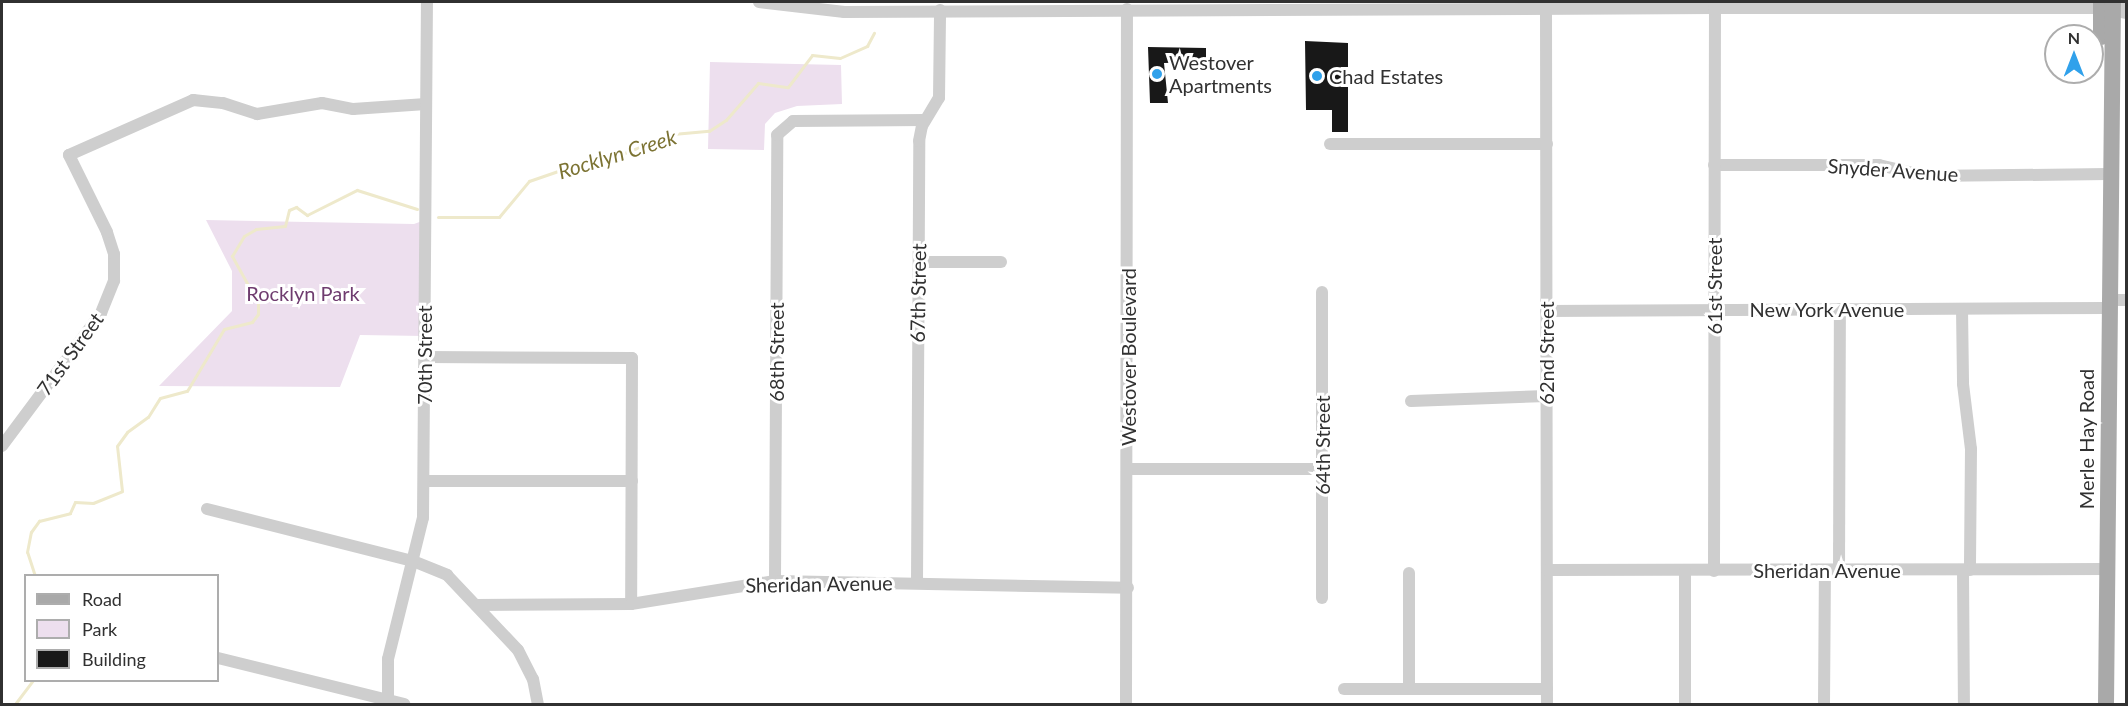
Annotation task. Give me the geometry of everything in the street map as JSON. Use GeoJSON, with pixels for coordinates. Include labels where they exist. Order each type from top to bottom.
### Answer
{"type":"FeatureCollection","features":[{"type":"Feature","properties":{"kind":"main road","name":"Merle Hay Road"},"geometry":{"type":"LineString","coordinates":[[2106,705],[2108,174],[2111,8]]}},
{"type":"Feature","properties":{"kind":"street","name":"70th Street"},"geometry":{"type":"LineString","coordinates":[[388,702],[388,659],[413,561],[424,480],[427,2]]}},
{"type":"Feature","properties":{"kind":"street"},"geometry":{"type":"LineString","coordinates":[[759,2],[830,11],[876,6],[940,10],[1064,6],[1127,9],[1266,5],[2111,8],[2127,2]]}},
{"type":"Feature","properties":{"kind":"street","name":"62nd Street"},"geometry":{"type":"LineString","coordinates":[[1546,5],[1547,705]]}},
{"type":"Feature","properties":{"kind":"street","name":"61st Street"},"geometry":{"type":"LineString","coordinates":[[1714,571],[1715,5]]}},
{"type":"Feature","properties":{"kind":"street","name":"Westover Boulevard"},"geometry":{"type":"LineString","coordinates":[[1126,705],[1128,588],[1127,9]]}},
{"type":"Feature","properties":{"kind":"street","name":"67th Street"},"geometry":{"type":"LineString","coordinates":[[917,582],[919,141],[925,120],[939,98],[940,10]]}},
{"type":"Feature","properties":{"kind":"street","name":"71st Street"},"geometry":{"type":"LineString","coordinates":[[2,446],[101,313],[114,281],[114,254],[107,232],[69,155],[193,100],[266,114],[322,103],[353,109],[426,104]]}},
{"type":"Feature","properties":{"kind":"street","name":"68th Street"},"geometry":{"type":"LineString","coordinates":[[775,581],[776,147],[783,125],[804,120],[925,120]]}},
{"type":"Feature","properties":{"kind":"street"},"geometry":{"type":"LineString","coordinates":[[1330,144],[1547,144]]}},
{"type":"Feature","properties":{"kind":"street","name":"Snyder Avenue"},"geometry":{"type":"LineString","coordinates":[[1714,165],[1879,165],[1925,176],[2108,174]]}},
{"type":"Feature","properties":{"kind":"street"},"geometry":{"type":"LineString","coordinates":[[919,262],[1001,262]]}},
{"type":"Feature","properties":{"kind":"street","name":"64th Street"},"geometry":{"type":"LineString","coordinates":[[1322,292],[1322,598]]}},
{"type":"Feature","properties":{"kind":"street","name":"New York Avenue"},"geometry":{"type":"LineString","coordinates":[[1546,310],[1962,309],[2108,304],[2127,300]]}},
{"type":"Feature","properties":{"kind":"street"},"geometry":{"type":"LineString","coordinates":[[1839,570],[1840,309]]}},
{"type":"Feature","properties":{"kind":"street"},"geometry":{"type":"LineString","coordinates":[[1962,309],[1963,384],[1971,449],[1964,705]]}},
{"type":"Feature","properties":{"kind":"street"},"geometry":{"type":"LineString","coordinates":[[424,357],[632,358],[631,604]]}},
{"type":"Feature","properties":{"kind":"street"},"geometry":{"type":"LineString","coordinates":[[1411,401],[1547,396]]}},
{"type":"Feature","properties":{"kind":"street"},"geometry":{"type":"LineString","coordinates":[[1128,469],[1322,469]]}},
{"type":"Feature","properties":{"kind":"street"},"geometry":{"type":"LineString","coordinates":[[424,480],[632,481]]}},
{"type":"Feature","properties":{"kind":"street"},"geometry":{"type":"LineString","coordinates":[[207,509],[413,561],[447,575],[524,659],[538,705]]}},
{"type":"Feature","properties":{"kind":"street","name":"Sheridan Avenue"},"geometry":{"type":"LineString","coordinates":[[1547,570],[2107,569]]}},
{"type":"Feature","properties":{"kind":"street"},"geometry":{"type":"LineString","coordinates":[[1824,570],[1824,705]]}},
{"type":"Feature","properties":{"kind":"street"},"geometry":{"type":"LineString","coordinates":[[1684,571],[1685,705]]}},
{"type":"Feature","properties":{"kind":"street"},"geometry":{"type":"LineString","coordinates":[[1408,573],[1409,689]]}},
{"type":"Feature","properties":{"kind":"street","name":"Sheridan Avenue"},"geometry":{"type":"LineString","coordinates":[[476,605],[631,604],[775,581],[917,582],[1031,590],[1128,588]]}},
{"type":"Feature","properties":{"kind":"street"},"geometry":{"type":"LineString","coordinates":[[219,658],[404,705]]}},
{"type":"Feature","properties":{"kind":"street"},"geometry":{"type":"LineString","coordinates":[[1344,688],[1547,689]]}},
{"type":"Feature","properties":{"kind":"green space"},"geometry":{"type":"Polygon","coordinates":[[[710,62],[841,65],[842,104],[797,106],[775,113],[765,124],[764,150],[708,149],[710,62]]]}},
{"type":"Feature","properties":{"kind":"green space","name":"Rocklyn Park"},"geometry":{"type":"Polygon","coordinates":[[[206,220],[414,224],[425,220],[424,336],[360,335],[340,387],[159,386],[232,311],[232,271],[206,220]]]}},
{"type":"Feature","properties":{"kind":"building"},"geometry":{"type":"Polygon","coordinates":[[[1305,41],[1348,43],[1348,132],[1332,132],[1332,110],[1306,110],[1305,41]]]}},
{"type":"Feature","properties":{"kind":"building","name":"Westover Apartments"},"geometry":{"type":"Polygon","coordinates":[[[1148,47],[1206,48],[1206,62],[1164,63],[1168,103],[1150,103],[1148,47]]]}},
{"type":"Feature","properties":{"kind":"waterway","name":"Rocklyn Creek"},"geometry":{"type":"LineString","coordinates":[[438,217],[499,217],[529,181],[563,169],[586,168],[673,134],[709,131],[726,120],[758,83],[788,87],[812,55],[840,58],[867,46],[874,33]]}},
{"type":"Feature","properties":{"kind":"waterway","name":"Rocklyn Creek"},"geometry":{"type":"LineString","coordinates":[[34,574],[27,552],[31,532],[39,521],[70,513],[75,502],[93,503],[122,491],[117,446],[127,432],[148,417],[160,398],[187,391],[224,329],[252,322],[258,314],[258,303],[232,256],[244,236],[256,229],[285,226],[289,210],[296,207],[307,215],[357,190],[417,209]]}},
{"type":"Feature","properties":{"kind":"waterway","name":"Rocklyn Creek"},"geometry":{"type":"LineString","coordinates":[[15,704],[32,682]]}},
{"type":"Feature","properties":{"kind":"place","name":"Westover Apartments"},"geometry":{"type":"Point","coordinates":[1157,74]}},
{"type":"Feature","properties":{"kind":"place","name":"Chad Estates"},"geometry":{"type":"Point","coordinates":[1317,76]}}]}
